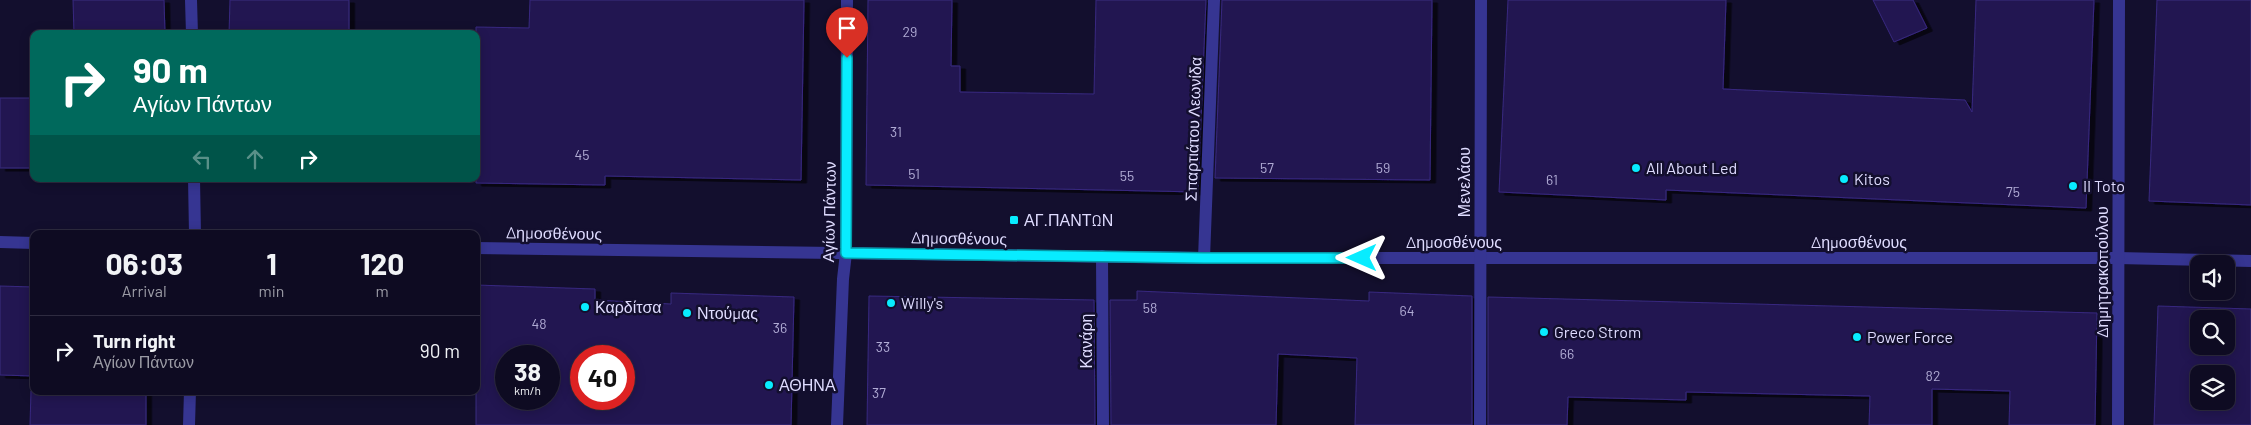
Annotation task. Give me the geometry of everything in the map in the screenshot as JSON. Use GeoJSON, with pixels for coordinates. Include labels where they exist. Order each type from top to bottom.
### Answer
{"type":"FeatureCollection","features":[{"type":"Feature","properties":{"kind":"street"},"geometry":{"type":"LineString","coordinates":[[192,0],[192,30]]}},
{"type":"Feature","properties":{"kind":"street","name":"Αγίων Πάντων"},"geometry":{"type":"LineString","coordinates":[[837,425],[843,280],[846,253],[847,0]]}},
{"type":"Feature","properties":{"kind":"street","name":"Σπαρτιάτου Λεωνίδα"},"geometry":{"type":"LineString","coordinates":[[1204,258],[1214,0]]}},
{"type":"Feature","properties":{"kind":"street","name":"Μενελάου"},"geometry":{"type":"LineString","coordinates":[[1480,425],[1481,0]]}},
{"type":"Feature","properties":{"kind":"street","name":"Δημητρακοπούλου"},"geometry":{"type":"LineString","coordinates":[[2118,425],[2119,0]]}},
{"type":"Feature","properties":{"kind":"street"},"geometry":{"type":"LineString","coordinates":[[194,182],[195,230]]}},
{"type":"Feature","properties":{"kind":"street"},"geometry":{"type":"LineString","coordinates":[[0,242],[30,243]]}},
{"type":"Feature","properties":{"kind":"street","name":"Δημοσθένους"},"geometry":{"type":"LineString","coordinates":[[480,248],[1204,258],[2118,258],[2251,261]]}},
{"type":"Feature","properties":{"kind":"street","name":"Κανάρη"},"geometry":{"type":"LineString","coordinates":[[1102,256],[1103,425]]}},
{"type":"Feature","properties":{"kind":"street"},"geometry":{"type":"LineString","coordinates":[[189,425],[190,395]]}},
{"type":"Feature","properties":{"kind":"building"},"geometry":{"type":"Polygon","coordinates":[[[73,0],[164,0],[165,30],[74,30],[73,0]]]}},
{"type":"Feature","properties":{"kind":"building"},"geometry":{"type":"Polygon","coordinates":[[[230,0],[349,0],[349,30],[229,30],[230,0]]]}},
{"type":"Feature","properties":{"kind":"building"},"geometry":{"type":"Polygon","coordinates":[[[530,0],[804,0],[801,180],[605,176],[605,185],[476,183],[480,182],[480,30],[476,30],[476,27],[529,28],[530,0]]]}},
{"type":"Feature","properties":{"kind":"building"},"geometry":{"type":"Polygon","coordinates":[[[868,0],[952,0],[951,66],[960,66],[960,92],[1094,94],[1096,0],[1206,0],[1198,192],[866,185],[868,0]]]}},
{"type":"Feature","properties":{"kind":"building"},"geometry":{"type":"Polygon","coordinates":[[[1222,0],[1432,0],[1430,180],[1215,178],[1222,0]]]}},
{"type":"Feature","properties":{"kind":"building"},"geometry":{"type":"Polygon","coordinates":[[[1508,0],[1726,0],[1723,89],[1965,100],[1972,112],[1976,0],[2094,0],[2086,208],[1666,190],[1666,200],[1499,192],[1508,0]]]}},
{"type":"Feature","properties":{"kind":"building"},"geometry":{"type":"Polygon","coordinates":[[[1873,0],[1913,0],[1927,28],[1894,42],[1873,0]]]}},
{"type":"Feature","properties":{"kind":"building"},"geometry":{"type":"Polygon","coordinates":[[[2157,0],[2251,0],[2251,205],[2149,201],[2157,0]]]}},
{"type":"Feature","properties":{"kind":"building"},"geometry":{"type":"Polygon","coordinates":[[[0,98],[30,98],[30,168],[0,168],[0,98]]]}},
{"type":"Feature","properties":{"kind":"building"},"geometry":{"type":"Polygon","coordinates":[[[480,285],[595,289],[595,300],[671,304],[671,293],[794,297],[791,425],[476,425],[476,395],[480,395],[480,285]]]}},
{"type":"Feature","properties":{"kind":"building"},"geometry":{"type":"Polygon","coordinates":[[[0,286],[30,287],[30,376],[0,375],[0,286]]]}},
{"type":"Feature","properties":{"kind":"building"},"geometry":{"type":"Polygon","coordinates":[[[1137,291],[1369,301],[1369,292],[1472,296],[1472,425],[1355,425],[1357,358],[1278,354],[1276,425],[1111,425],[1110,300],[1137,300],[1137,291]]]}},
{"type":"Feature","properties":{"kind":"building"},"geometry":{"type":"Polygon","coordinates":[[[869,296],[1094,300],[1095,425],[867,425],[869,296]]]}},
{"type":"Feature","properties":{"kind":"building"},"geometry":{"type":"Polygon","coordinates":[[[1488,297],[2097,313],[2095,425],[2009,425],[2010,391],[1932,389],[1932,425],[1869,425],[1870,396],[1686,392],[1686,400],[1568,397],[1567,425],[1488,425],[1488,297]]]}},
{"type":"Feature","properties":{"kind":"building"},"geometry":{"type":"Polygon","coordinates":[[[2158,306],[2251,309],[2251,425],[2154,425],[2158,306]]]}},
{"type":"Feature","properties":{"kind":"building"},"geometry":{"type":"Polygon","coordinates":[[[31,395],[146,395],[146,425],[30,425],[31,395]]]}},
{"type":"Feature","properties":{"kind":"place","name":"All About Led"},"geometry":{"type":"Point","coordinates":[1636,168]}},
{"type":"Feature","properties":{"kind":"place","name":"Kitos"},"geometry":{"type":"Point","coordinates":[1844,179]}},
{"type":"Feature","properties":{"kind":"place","name":"Il Toto"},"geometry":{"type":"Point","coordinates":[2073,186]}},
{"type":"Feature","properties":{"kind":"place","name":"ΑΓ.ΠΑΝΤΩΝ"},"geometry":{"type":"Point","coordinates":[1014,220]}},
{"type":"Feature","properties":{"kind":"place","name":"Willy's"},"geometry":{"type":"Point","coordinates":[891,303]}},
{"type":"Feature","properties":{"kind":"place","name":"Καρδίτσα"},"geometry":{"type":"Point","coordinates":[585,307]}},
{"type":"Feature","properties":{"kind":"place","name":"Ντούμας"},"geometry":{"type":"Point","coordinates":[687,313]}},
{"type":"Feature","properties":{"kind":"place","name":"Greco Strom"},"geometry":{"type":"Point","coordinates":[1544,332]}},
{"type":"Feature","properties":{"kind":"place","name":"Power Force"},"geometry":{"type":"Point","coordinates":[1857,337]}},
{"type":"Feature","properties":{"kind":"place","name":"ΑΘΗΝΑ"},"geometry":{"type":"Point","coordinates":[769,385]}},
{"type":"Feature","properties":{"kind":"route"},"geometry":{"type":"LineString","coordinates":[[847,58],[846,253],[1204,258],[1362,258]]}}]}
